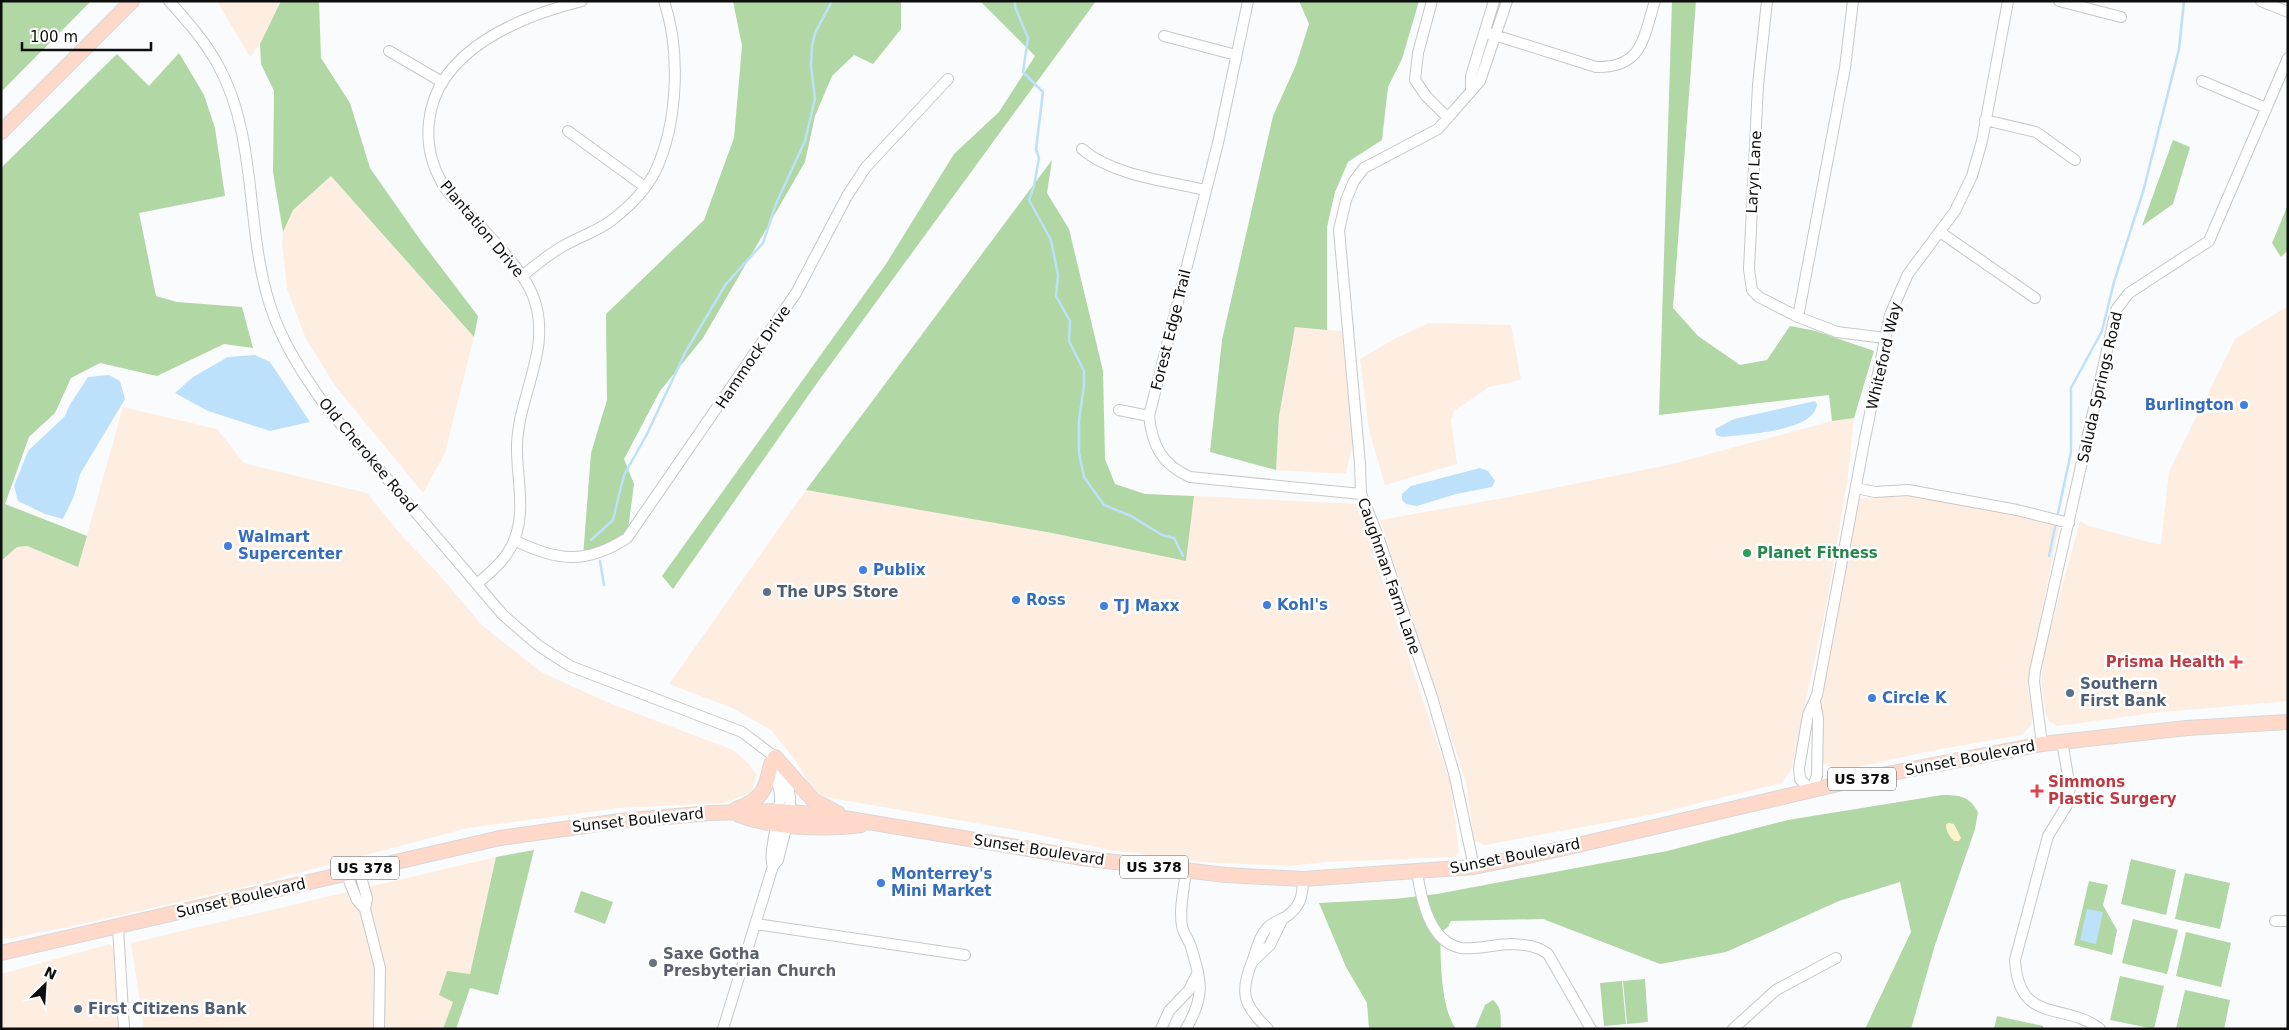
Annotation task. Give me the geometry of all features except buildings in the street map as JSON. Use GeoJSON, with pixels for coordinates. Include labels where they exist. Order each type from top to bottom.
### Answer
{"type":"FeatureCollection","features":[{"type":"Feature","properties":{"kind":"main road"},"geometry":{"type":"LineString","coordinates":[[1,132],[132,1]]}},
{"type":"Feature","properties":{"kind":"main road","name":"Sunset Boulevard"},"geometry":{"type":"LineString","coordinates":[[1,953],[353,871],[500,838],[548,830],[729,813],[750,819],[783,818],[865,822],[1089,859],[1186,871],[1303,879],[1417,872],[1474,867],[1565,848],[1811,790],[2042,744],[2206,727],[2288,722]]}},
{"type":"Feature","properties":{"kind":"main road"},"geometry":{"type":"LineString","coordinates":[[729,813],[744,806],[763,793],[770,757]]}},
{"type":"Feature","properties":{"kind":"main road"},"geometry":{"type":"LineString","coordinates":[[770,757],[813,800],[831,810],[865,822]]}},
{"type":"Feature","properties":{"kind":"street","name":"Old Cherokee Road"},"geometry":{"type":"LineString","coordinates":[[170,1],[207,46],[219,66],[228,89],[241,135],[257,245],[270,305],[292,355],[326,408],[503,615],[525,634],[570,666],[729,727],[751,738],[770,757]]}},
{"type":"Feature","properties":{"kind":"street","name":"Plantation Drive"},"geometry":{"type":"LineString","coordinates":[[478,584],[501,562],[514,540],[520,514],[517,467],[519,427],[538,352],[541,328],[534,296],[522,276],[448,191],[435,169],[430,154],[428,128],[433,102],[442,82],[464,56],[506,29],[542,13],[582,1]]}},
{"type":"Feature","properties":{"kind":"street"},"geometry":{"type":"LineString","coordinates":[[522,276],[565,245],[610,222],[645,187],[655,172],[666,140],[674,80],[674,46],[670,20],[664,1]]}},
{"type":"Feature","properties":{"kind":"street","name":"Forest Edge Trail"},"geometry":{"type":"LineString","coordinates":[[1248,1],[1149,416],[1152,439],[1157,450],[1168,464],[1190,477],[1360,494]]}},
{"type":"Feature","properties":{"kind":"street"},"geometry":{"type":"LineString","coordinates":[[1432,1],[1418,53],[1415,80],[1426,96],[1448,118]]}},
{"type":"Feature","properties":{"kind":"street"},"geometry":{"type":"LineString","coordinates":[[1472,90],[1470,76],[1494,1]]}},
{"type":"Feature","properties":{"kind":"street","name":"Caughman Farm Lane"},"geometry":{"type":"LineString","coordinates":[[1474,867],[1454,773],[1432,696],[1378,536],[1360,494],[1360,464],[1339,230],[1346,200],[1354,181],[1364,168],[1438,129],[1480,81],[1497,35],[1506,1]]}},
{"type":"Feature","properties":{"kind":"street"},"geometry":{"type":"LineString","coordinates":[[1485,32],[1596,67],[1613,68],[1631,60],[1640,49],[1655,1]]}},
{"type":"Feature","properties":{"kind":"street","name":"Laryn Lane"},"geometry":{"type":"LineString","coordinates":[[1767,1],[1758,85],[1750,280],[1752,290],[1760,297],[1798,317],[1837,332],[1885,338]]}},
{"type":"Feature","properties":{"kind":"street"},"geometry":{"type":"LineString","coordinates":[[1798,317],[1845,68],[1853,1]]}},
{"type":"Feature","properties":{"kind":"street","name":"Whiteford Way"},"geometry":{"type":"LineString","coordinates":[[1815,701],[1818,719],[1817,776],[1811,790],[1800,779],[1799,768],[1808,715],[1815,701],[1890,315],[1903,284],[1967,191],[1977,159],[2008,1]]}},
{"type":"Feature","properties":{"kind":"street"},"geometry":{"type":"LineString","coordinates":[[2060,1],[2121,17]]}},
{"type":"Feature","properties":{"kind":"street"},"geometry":{"type":"LineString","coordinates":[[2261,1],[2288,12]]}},
{"type":"Feature","properties":{"kind":"street"},"geometry":{"type":"LineString","coordinates":[[1164,36],[1236,55]]}},
{"type":"Feature","properties":{"kind":"street"},"geometry":{"type":"LineString","coordinates":[[389,51],[442,82]]}},
{"type":"Feature","properties":{"kind":"street","name":"Saluda Springs Road"},"geometry":{"type":"LineString","coordinates":[[2042,744],[2034,682],[2035,670],[2116,310],[2129,293],[2209,241],[2288,58]]}},
{"type":"Feature","properties":{"kind":"street","name":"Hammock Drive"},"geometry":{"type":"LineString","coordinates":[[514,540],[537,552],[556,557],[576,558],[603,552],[627,538],[796,293],[846,196],[866,167],[948,79]]}},
{"type":"Feature","properties":{"kind":"street"},"geometry":{"type":"LineString","coordinates":[[2202,80],[2266,108]]}},
{"type":"Feature","properties":{"kind":"street"},"geometry":{"type":"LineString","coordinates":[[1985,120],[2036,132],[2075,160]]}},
{"type":"Feature","properties":{"kind":"street"},"geometry":{"type":"LineString","coordinates":[[568,132],[645,187]]}},
{"type":"Feature","properties":{"kind":"street"},"geometry":{"type":"LineString","coordinates":[[1082,149],[1093,158],[1117,168],[1204,190]]}},
{"type":"Feature","properties":{"kind":"street"},"geometry":{"type":"LineString","coordinates":[[1940,232],[2035,298]]}},
{"type":"Feature","properties":{"kind":"street"},"geometry":{"type":"LineString","coordinates":[[1119,410],[1149,416]]}},
{"type":"Feature","properties":{"kind":"street"},"geometry":{"type":"LineString","coordinates":[[1856,488],[1875,492],[1908,490],[2069,523]]}},
{"type":"Feature","properties":{"kind":"street"},"geometry":{"type":"LineString","coordinates":[[2062,741],[2070,788],[2067,804],[2048,836],[2015,960],[2016,972],[2025,993],[2042,1008],[2092,1023],[2100,1029]]}},
{"type":"Feature","properties":{"kind":"street"},"geometry":{"type":"LineString","coordinates":[[723,1029],[773,866],[772,855],[783,818],[780,793],[770,757]]}},
{"type":"Feature","properties":{"kind":"street"},"geometry":{"type":"LineString","coordinates":[[353,871],[367,898],[365,909],[380,968],[379,1029]]}},
{"type":"Feature","properties":{"kind":"street"},"geometry":{"type":"LineString","coordinates":[[1186,871],[1181,917],[1182,928],[1191,945],[1201,993],[1200,1002],[1186,1029]]}},
{"type":"Feature","properties":{"kind":"street"},"geometry":{"type":"LineString","coordinates":[[1417,872],[1421,899],[1442,938],[1462,948],[1506,944],[1529,945],[1539,948],[1548,954],[1592,1029]]}},
{"type":"Feature","properties":{"kind":"street"},"geometry":{"type":"LineString","coordinates":[[1268,1029],[1253,1012],[1244,997],[1245,977],[1262,934],[1273,922],[1283,918],[1303,896],[1303,879]]}},
{"type":"Feature","properties":{"kind":"street"},"geometry":{"type":"LineString","coordinates":[[2275,921],[2288,921]]}},
{"type":"Feature","properties":{"kind":"street"},"geometry":{"type":"LineString","coordinates":[[756,924],[965,955]]}},
{"type":"Feature","properties":{"kind":"street"},"geometry":{"type":"LineString","coordinates":[[118,927],[124,1029]]}},
{"type":"Feature","properties":{"kind":"street"},"geometry":{"type":"LineString","coordinates":[[1733,1029],[1776,990],[1836,958]]}},
{"type":"Feature","properties":{"kind":"street"},"geometry":{"type":"LineString","coordinates":[[1161,1029],[1172,1006],[1189,990],[1198,972]]}},
{"type":"Feature","properties":{"kind":"shaded area"},"geometry":{"type":"Polygon","coordinates":[[[217,1],[281,1],[260,44],[250,57],[217,1]]]}},
{"type":"Feature","properties":{"kind":"shaded area"},"geometry":{"type":"Polygon","coordinates":[[[331,176],[474,337],[445,453],[423,493],[336,387],[306,339],[287,289],[282,244],[283,232],[292,210],[331,176]]]}},
{"type":"Feature","properties":{"kind":"shaded area"},"geometry":{"type":"Polygon","coordinates":[[[2288,306],[2288,701],[2153,713],[2057,726],[2050,722],[2046,715],[2041,683],[2045,648],[2080,521],[2089,526],[2161,544],[2169,472],[2235,339],[2288,306]]]}},
{"type":"Feature","properties":{"kind":"shaded area"},"geometry":{"type":"Polygon","coordinates":[[[1429,323],[1511,325],[1521,380],[1489,387],[1454,411],[1451,420],[1457,464],[1385,485],[1369,430],[1360,359],[1396,338],[1429,323]]]}},
{"type":"Feature","properties":{"kind":"shaded area"},"geometry":{"type":"Polygon","coordinates":[[[1295,327],[1342,331],[1353,442],[1346,474],[1276,470],[1279,416],[1295,327]]]}},
{"type":"Feature","properties":{"kind":"shaded area"},"geometry":{"type":"Polygon","coordinates":[[[123,407],[217,429],[244,463],[367,493],[402,536],[435,570],[483,626],[541,672],[609,703],[733,750],[749,764],[757,775],[752,792],[725,803],[620,808],[468,828],[260,883],[83,924],[1,940],[1,561],[17,547],[27,546],[78,567],[123,407]]]}},
{"type":"Feature","properties":{"kind":"shaded area"},"geometry":{"type":"Polygon","coordinates":[[[1854,418],[1848,476],[1827,602],[1791,770],[1782,783],[1654,814],[1485,845],[1474,841],[1466,782],[1380,520],[1509,497],[1668,465],[1832,421],[1854,418]]]}},
{"type":"Feature","properties":{"kind":"shaded area"},"geometry":{"type":"Polygon","coordinates":[[[806,490],[1052,533],[1186,561],[1194,496],[1357,504],[1450,781],[1459,852],[1455,857],[1325,862],[1289,866],[1203,862],[1110,850],[1026,832],[825,797],[813,790],[795,760],[771,730],[732,708],[669,684],[806,490]]]}},
{"type":"Feature","properties":{"kind":"shaded area"},"geometry":{"type":"Polygon","coordinates":[[[1907,493],[2059,525],[2027,686],[2033,716],[2031,725],[2022,735],[1935,750],[1839,771],[1821,762],[1818,755],[1823,683],[1859,499],[1907,493]]]}},
{"type":"Feature","properties":{"kind":"shaded area"},"geometry":{"type":"Polygon","coordinates":[[[496,857],[470,974],[439,995],[453,1001],[443,1029],[144,1029],[131,943],[496,857]]]}},
{"type":"Feature","properties":{"kind":"shaded area"},"geometry":{"type":"Polygon","coordinates":[[[110,944],[116,951],[118,1029],[1,1029],[1,974],[110,944]]]}},
{"type":"Feature","properties":{"kind":"green space"},"geometry":{"type":"Polygon","coordinates":[[[1,1],[91,1],[1,92],[1,1]]]}},
{"type":"Feature","properties":{"kind":"green space"},"geometry":{"type":"Polygon","coordinates":[[[281,1],[319,1],[321,58],[350,103],[370,168],[421,241],[478,316],[474,337],[331,176],[293,210],[283,232],[273,172],[274,91],[261,64],[260,44],[281,1]]]}},
{"type":"Feature","properties":{"kind":"green space"},"geometry":{"type":"Polygon","coordinates":[[[733,1],[901,1],[901,29],[873,64],[854,55],[832,76],[815,116],[805,162],[703,338],[660,391],[624,459],[634,484],[627,538],[583,557],[591,453],[607,400],[606,314],[704,220],[734,138],[742,46],[733,1]]]}},
{"type":"Feature","properties":{"kind":"green space"},"geometry":{"type":"Polygon","coordinates":[[[980,1],[1096,1],[817,383],[673,589],[662,576],[886,264],[954,154],[999,112],[1035,56],[980,1]]]}},
{"type":"Feature","properties":{"kind":"green space"},"geometry":{"type":"Polygon","coordinates":[[[1299,1],[1419,1],[1402,59],[1388,87],[1382,140],[1348,162],[1335,192],[1327,227],[1327,330],[1295,327],[1279,416],[1276,470],[1210,452],[1222,340],[1273,116],[1296,65],[1309,24],[1299,1]]]}},
{"type":"Feature","properties":{"kind":"green space"},"geometry":{"type":"Polygon","coordinates":[[[1672,1],[1696,1],[1673,308],[1698,336],[1740,365],[1767,360],[1790,326],[1816,331],[1874,351],[1854,418],[1832,421],[1829,395],[1659,415],[1672,1]]]}},
{"type":"Feature","properties":{"kind":"green space"},"geometry":{"type":"Polygon","coordinates":[[[179,53],[204,95],[215,128],[225,196],[139,213],[156,296],[177,302],[242,307],[253,348],[224,344],[157,376],[100,363],[71,378],[55,413],[29,437],[5,504],[87,536],[78,567],[27,546],[17,547],[1,561],[1,168],[117,54],[149,86],[179,53]]]}},
{"type":"Feature","properties":{"kind":"green space"},"geometry":{"type":"Polygon","coordinates":[[[2173,140],[2190,147],[2173,204],[2142,226],[2173,140]]]}},
{"type":"Feature","properties":{"kind":"green space"},"geometry":{"type":"Polygon","coordinates":[[[1052,160],[1047,193],[1069,229],[1103,371],[1105,459],[1115,484],[1145,494],[1194,496],[1186,561],[1052,533],[806,490],[1052,160]]]}},
{"type":"Feature","properties":{"kind":"green space"},"geometry":{"type":"Polygon","coordinates":[[[2288,205],[2288,250],[2281,257],[2272,243],[2288,205]]]}},
{"type":"Feature","properties":{"kind":"green space"},"geometry":{"type":"Polygon","coordinates":[[[1942,795],[1954,795],[1963,798],[1971,803],[1978,812],[1975,829],[1935,945],[1911,1029],[1865,1029],[1911,932],[1900,882],[1839,901],[1726,952],[1660,964],[1543,919],[1451,921],[1448,927],[1440,933],[1442,982],[1447,1008],[1456,1029],[1369,1029],[1367,1003],[1346,967],[1319,903],[1394,899],[1437,894],[1667,851],[1788,820],[1942,795]]]}},
{"type":"Feature","properties":{"kind":"green space"},"geometry":{"type":"Polygon","coordinates":[[[534,850],[498,995],[470,988],[456,1029],[443,1029],[453,1002],[439,995],[447,971],[470,974],[496,857],[534,850]]]}},
{"type":"Feature","properties":{"kind":"green space"},"geometry":{"type":"Polygon","coordinates":[[[2131,859],[2176,870],[2166,915],[2121,904],[2131,859]]]}},
{"type":"Feature","properties":{"kind":"green space"},"geometry":{"type":"Polygon","coordinates":[[[2185,873],[2230,883],[2220,929],[2175,919],[2185,873]]]}},
{"type":"Feature","properties":{"kind":"green space"},"geometry":{"type":"Polygon","coordinates":[[[2089,881],[2108,885],[2103,905],[2117,930],[2112,955],[2074,945],[2089,881]]]}},
{"type":"Feature","properties":{"kind":"green space"},"geometry":{"type":"Polygon","coordinates":[[[581,891],[613,902],[605,924],[574,912],[581,891]]]}},
{"type":"Feature","properties":{"kind":"green space"},"geometry":{"type":"Polygon","coordinates":[[[2133,919],[2178,930],[2167,974],[2122,963],[2133,919]]]}},
{"type":"Feature","properties":{"kind":"green space"},"geometry":{"type":"Polygon","coordinates":[[[2186,932],[2231,943],[2221,987],[2176,976],[2186,932]]]}},
{"type":"Feature","properties":{"kind":"green space"},"geometry":{"type":"Polygon","coordinates":[[[2120,976],[2164,986],[2154,1029],[2110,1020],[2120,976]]]}},
{"type":"Feature","properties":{"kind":"green space"},"geometry":{"type":"Polygon","coordinates":[[[1645,979],[1648,1022],[1627,1024],[1623,981],[1645,979]]]}},
{"type":"Feature","properties":{"kind":"green space"},"geometry":{"type":"Polygon","coordinates":[[[1622,981],[1626,1024],[1604,1026],[1600,983],[1622,981]]]}},
{"type":"Feature","properties":{"kind":"green space"},"geometry":{"type":"Polygon","coordinates":[[[2185,990],[2230,1000],[2224,1029],[2176,1029],[2185,990]]]}},
{"type":"Feature","properties":{"kind":"green space"},"geometry":{"type":"Polygon","coordinates":[[[1493,1000],[1500,1010],[1501,1029],[1475,1029],[1485,1005],[1493,1000]]]}},
{"type":"Feature","properties":{"kind":"green space"},"geometry":{"type":"Polygon","coordinates":[[[1997,1016],[2043,1026],[2043,1029],[1994,1029],[1997,1016]]]}},
{"type":"Feature","properties":{"kind":"sand"},"geometry":{"type":"Polygon","coordinates":[[[1946,824],[1954,824],[1961,838],[1959,841],[1954,841],[1948,833],[1946,824]]]}},
{"type":"Feature","properties":{"kind":"water"},"geometry":{"type":"Polygon","coordinates":[[[255,355],[270,362],[310,422],[270,431],[208,411],[175,393],[193,377],[228,357],[255,355]]]}},
{"type":"Feature","properties":{"kind":"water"},"geometry":{"type":"Polygon","coordinates":[[[109,375],[120,381],[125,399],[80,474],[74,496],[63,519],[45,514],[18,501],[14,486],[28,451],[65,416],[69,406],[88,377],[109,375]]]}},
{"type":"Feature","properties":{"kind":"water"},"geometry":{"type":"Polygon","coordinates":[[[1815,401],[1817,404],[1813,413],[1804,421],[1792,426],[1746,435],[1722,437],[1716,435],[1715,429],[1734,419],[1815,401]]]}},
{"type":"Feature","properties":{"kind":"water"},"geometry":{"type":"Polygon","coordinates":[[[1480,468],[1488,471],[1495,481],[1492,487],[1456,494],[1417,506],[1406,504],[1402,500],[1402,494],[1411,486],[1480,468]]]}},
{"type":"Feature","properties":{"kind":"water"},"geometry":{"type":"Polygon","coordinates":[[[2087,909],[2103,912],[2096,944],[2080,940],[2087,909]]]}},
{"type":"Feature","properties":{"kind":"waterway"},"geometry":{"type":"LineString","coordinates":[[591,540],[613,520],[624,475],[646,436],[686,351],[726,284],[763,243],[776,204],[805,141],[815,99],[811,66],[812,46],[815,33],[832,1]]}},
{"type":"Feature","properties":{"kind":"waterway"},"geometry":{"type":"LineString","coordinates":[[1015,1],[1015,7],[1028,38],[1023,72],[1043,92],[1036,149],[1039,158],[1034,186],[1029,200],[1051,240],[1058,275],[1056,296],[1070,321],[1069,341],[1084,371],[1084,386],[1079,420],[1079,453],[1084,477],[1104,505],[1131,516],[1162,535],[1174,538],[1183,556]]}},
{"type":"Feature","properties":{"kind":"waterway"},"geometry":{"type":"LineString","coordinates":[[2058,513],[2071,452],[2071,388],[2102,331],[2114,282],[2143,192],[2179,49],[2184,1]]}},
{"type":"Feature","properties":{"kind":"waterway"},"geometry":{"type":"LineString","coordinates":[[2049,556],[2055,527]]}},
{"type":"Feature","properties":{"kind":"waterway"},"geometry":{"type":"LineString","coordinates":[[600,561],[604,585]]}},
{"type":"Feature","properties":{"kind":"place","name":"Burlington"},"geometry":{"type":"Point","coordinates":[2244,405]}},
{"type":"Feature","properties":{"kind":"place","name":"Walmart Supercenter"},"geometry":{"type":"Point","coordinates":[228,546]}},
{"type":"Feature","properties":{"kind":"place","name":"Planet Fitness"},"geometry":{"type":"Point","coordinates":[1747,553]}},
{"type":"Feature","properties":{"kind":"place","name":"Publix"},"geometry":{"type":"Point","coordinates":[863,570]}},
{"type":"Feature","properties":{"kind":"place","name":"The UPS Store"},"geometry":{"type":"Point","coordinates":[767,592]}},
{"type":"Feature","properties":{"kind":"place","name":"Ross"},"geometry":{"type":"Point","coordinates":[1016,600]}},
{"type":"Feature","properties":{"kind":"place","name":"Kohl's"},"geometry":{"type":"Point","coordinates":[1267,605]}},
{"type":"Feature","properties":{"kind":"place","name":"TJ Maxx"},"geometry":{"type":"Point","coordinates":[1104,606]}},
{"type":"Feature","properties":{"kind":"place","name":"Prisma Health"},"geometry":{"type":"Point","coordinates":[2236,662]}},
{"type":"Feature","properties":{"kind":"place","name":"Southern First Bank"},"geometry":{"type":"Point","coordinates":[2070,693]}},
{"type":"Feature","properties":{"kind":"place","name":"Circle K"},"geometry":{"type":"Point","coordinates":[1872,698]}},
{"type":"Feature","properties":{"kind":"place","name":"Simmons Plastic Surgery"},"geometry":{"type":"Point","coordinates":[2037,791]}},
{"type":"Feature","properties":{"kind":"place","name":"Monterrey's Mini Market"},"geometry":{"type":"Point","coordinates":[881,883]}},
{"type":"Feature","properties":{"kind":"place","name":"Saxe Gotha Presbyterian Church"},"geometry":{"type":"Point","coordinates":[653,963]}},
{"type":"Feature","properties":{"kind":"place","name":"First Citizens Bank"},"geometry":{"type":"Point","coordinates":[78,1009]}}]}
